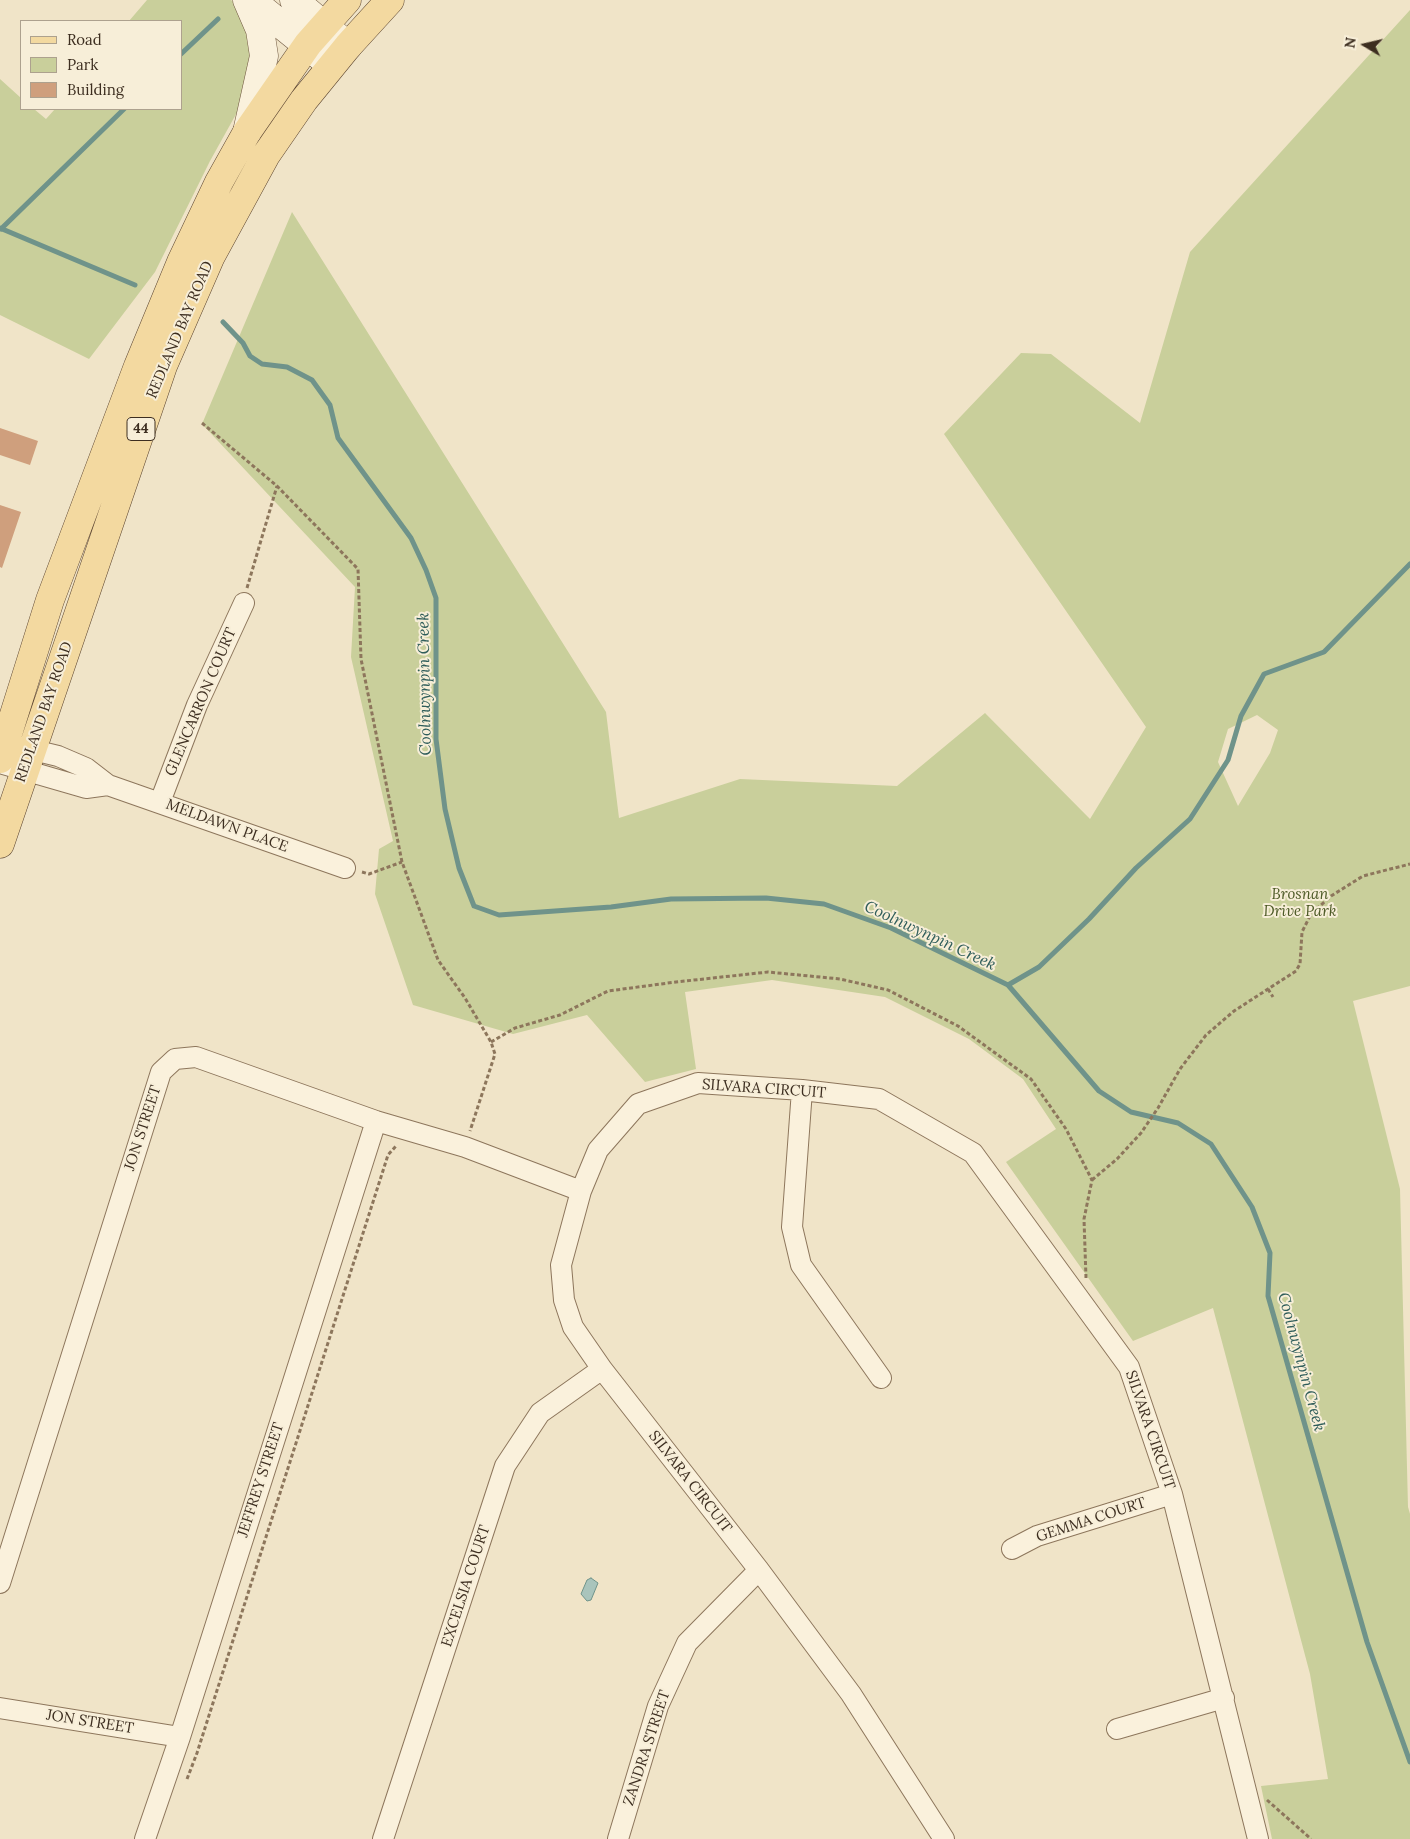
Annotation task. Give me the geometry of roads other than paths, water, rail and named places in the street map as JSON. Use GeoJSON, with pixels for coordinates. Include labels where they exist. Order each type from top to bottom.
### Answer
{"type":"FeatureCollection","features":[{"type":"Feature","properties":{"kind":"main road"},"geometry":{"type":"LineString","coordinates":[[247,0],[260,30],[264,56],[247,132]]}},
{"type":"Feature","properties":{"kind":"main road"},"geometry":{"type":"LineString","coordinates":[[251,0],[316,34]]}},
{"type":"Feature","properties":{"kind":"main road"},"geometry":{"type":"LineString","coordinates":[[294,0],[316,34],[339,55]]}},
{"type":"Feature","properties":{"kind":"main road","name":"REDLAND BAY ROAD"},"geometry":{"type":"LineString","coordinates":[[0,844],[10,755],[11,697],[50,600],[138,366],[186,253],[219,182],[247,132],[316,34],[347,0]]}},
{"type":"Feature","properties":{"kind":"main road","name":"REDLAND BAY ROAD"},"geometry":{"type":"LineString","coordinates":[[10,755],[106,527],[170,349],[211,256],[266,155],[339,55],[390,0]]}},
{"type":"Feature","properties":{"kind":"street","name":"GLENCARRON COURT"},"geometry":{"type":"LineString","coordinates":[[160,802],[197,705],[244,603]]}},
{"type":"Feature","properties":{"kind":"street","name":"MELDAWN PLACE"},"geometry":{"type":"LineString","coordinates":[[10,755],[58,756],[86,768],[108,785],[345,868]]}},
{"type":"Feature","properties":{"kind":"street","name":"JON STREET"},"geometry":{"type":"LineString","coordinates":[[0,1583],[161,1072],[175,1059],[196,1057],[376,1121],[465,1147],[581,1191]]}},
{"type":"Feature","properties":{"kind":"street","name":"SILVARA CIRCUIT"},"geometry":{"type":"LineString","coordinates":[[937,1837],[851,1694],[759,1570],[602,1370],[573,1327],[564,1300],[561,1265],[581,1191],[598,1150],[638,1104],[698,1083],[802,1090],[879,1099],[973,1153],[1129,1367],[1172,1494],[1258,1839]]}},
{"type":"Feature","properties":{"kind":"street"},"geometry":{"type":"LineString","coordinates":[[802,1090],[792,1227],[801,1265],[881,1378]]}},
{"type":"Feature","properties":{"kind":"street","name":"JEFFREY STREET"},"geometry":{"type":"LineString","coordinates":[[145,1839],[180,1737],[376,1121]]}},
{"type":"Feature","properties":{"kind":"street","name":"EXCELSIA COURT"},"geometry":{"type":"LineString","coordinates":[[383,1839],[505,1466],[540,1413],[602,1370]]}},
{"type":"Feature","properties":{"kind":"street","name":"GEMMA COURT"},"geometry":{"type":"LineString","coordinates":[[1012,1549],[1037,1536],[1172,1494]]}},
{"type":"Feature","properties":{"kind":"street","name":"ZANDRA STREET"},"geometry":{"type":"LineString","coordinates":[[618,1839],[658,1706],[687,1643],[759,1570]]}},
{"type":"Feature","properties":{"kind":"street"},"geometry":{"type":"LineString","coordinates":[[1117,1728],[1224,1698]]}},
{"type":"Feature","properties":{"kind":"street","name":"JON STREET"},"geometry":{"type":"LineString","coordinates":[[0,1708],[180,1737]]}},
{"type":"Feature","properties":{"kind":"water"},"geometry":{"type":"Polygon","coordinates":[[[591,1578],[598,1583],[591,1600],[587,1601],[581,1594],[587,1580],[591,1578]]]}},
{"type":"Feature","properties":{"kind":"waterway"},"geometry":{"type":"LineString","coordinates":[[182,53],[218,19]]}},
{"type":"Feature","properties":{"kind":"waterway"},"geometry":{"type":"LineString","coordinates":[[1,229],[123,110]]}},
{"type":"Feature","properties":{"kind":"waterway","name":"Coolnwynpin Creek"},"geometry":{"type":"LineString","coordinates":[[0,228],[135,285]]}},
{"type":"Feature","properties":{"kind":"waterway","name":"Coolnwynpin Creek"},"geometry":{"type":"LineString","coordinates":[[223,322],[243,343],[250,356],[262,364],[287,367],[312,380],[330,405],[338,438],[411,538],[426,570],[436,598],[436,739],[445,809],[459,868],[474,906],[499,915],[611,907],[671,899],[766,898],[824,904],[891,928],[1008,985],[1099,1091],[1131,1112],[1178,1123],[1211,1144],[1252,1207],[1270,1253],[1268,1296],[1367,1642],[1410,1762]]}},
{"type":"Feature","properties":{"kind":"waterway","name":"Coolnwynpin Creek"},"geometry":{"type":"LineString","coordinates":[[1008,985],[1039,967],[1089,919],[1136,868],[1190,819],[1228,760],[1241,716],[1264,674],[1324,652],[1410,564]]}},
{"type":"Feature","properties":{"kind":"park label","name":"Brosnan Drive Park"},"geometry":{"type":"Point","coordinates":[1300,904]}}]}
